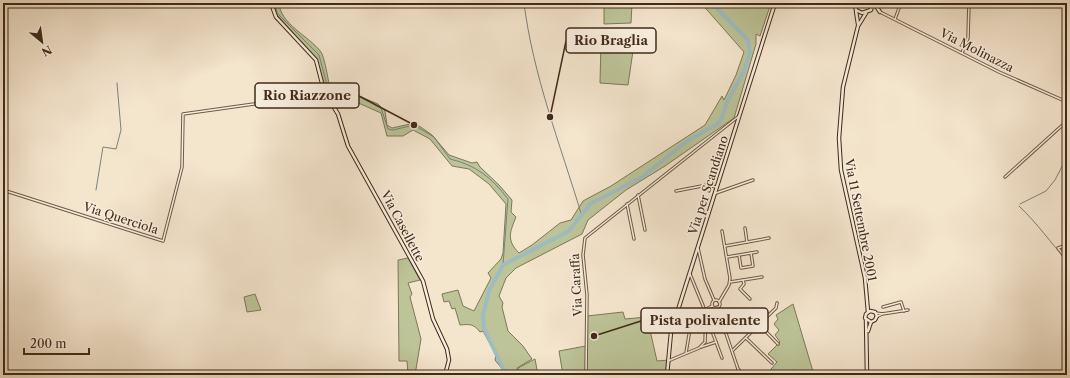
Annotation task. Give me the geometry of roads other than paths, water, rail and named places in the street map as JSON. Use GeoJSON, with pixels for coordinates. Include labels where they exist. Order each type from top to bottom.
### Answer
{"type":"FeatureCollection","features":[{"type":"Feature","properties":{"kind":"street","name":"Via Casellette"},"geometry":{"type":"LineString","coordinates":[[271,3],[276,16],[316,60],[324,91],[338,114],[348,146],[423,281],[433,319],[446,349],[449,360],[445,375]]}},
{"type":"Feature","properties":{"kind":"street","name":"Via per Scandiano"},"geometry":{"type":"LineString","coordinates":[[667,375],[671,332],[775,3]]}},
{"type":"Feature","properties":{"kind":"street"},"geometry":{"type":"LineString","coordinates":[[856,10],[866,13],[869,12],[874,3],[880,12]]}},
{"type":"Feature","properties":{"kind":"street"},"geometry":{"type":"LineString","coordinates":[[895,19],[900,3]]}},
{"type":"Feature","properties":{"kind":"street"},"geometry":{"type":"LineString","coordinates":[[962,53],[968,38],[970,3]]}},
{"type":"Feature","properties":{"kind":"street","name":"Via 11 Settembre 2001"},"geometry":{"type":"LineString","coordinates":[[854,4],[858,26]]}},
{"type":"Feature","properties":{"kind":"street","name":"Via Molinazza"},"geometry":{"type":"LineString","coordinates":[[869,12],[880,12],[1055,98],[1067,102]]}},
{"type":"Feature","properties":{"kind":"street","name":"Via 11 Settembre 2001"},"geometry":{"type":"LineString","coordinates":[[866,13],[858,26],[843,87],[838,138],[843,182],[868,300],[872,311]]}},
{"type":"Feature","properties":{"kind":"street","name":"Via Querciola"},"geometry":{"type":"LineString","coordinates":[[3,190],[163,240],[182,168],[183,114],[254,104],[324,91]]}},
{"type":"Feature","properties":{"kind":"street","name":"Via Caraffa"},"geometry":{"type":"LineString","coordinates":[[586,375],[587,295],[583,255],[584,240],[587,235],[739,116]]}},
{"type":"Feature","properties":{"kind":"street"},"geometry":{"type":"LineString","coordinates":[[1005,177],[1067,121]]}},
{"type":"Feature","properties":{"kind":"street"},"geometry":{"type":"LineString","coordinates":[[714,194],[753,180]]}},
{"type":"Feature","properties":{"kind":"street"},"geometry":{"type":"LineString","coordinates":[[676,191],[707,185],[716,187]]}},
{"type":"Feature","properties":{"kind":"street"},"geometry":{"type":"LineString","coordinates":[[638,195],[645,230]]}},
{"type":"Feature","properties":{"kind":"street"},"geometry":{"type":"LineString","coordinates":[[627,204],[634,239]]}},
{"type":"Feature","properties":{"kind":"street"},"geometry":{"type":"LineString","coordinates":[[745,228],[748,242]]}},
{"type":"Feature","properties":{"kind":"street"},"geometry":{"type":"LineString","coordinates":[[722,231],[730,282],[717,307],[733,350],[738,369],[745,375]]}},
{"type":"Feature","properties":{"kind":"street"},"geometry":{"type":"LineString","coordinates":[[725,246],[769,238]]}},
{"type":"Feature","properties":{"kind":"street"},"geometry":{"type":"LineString","coordinates":[[1067,245],[1058,248],[1067,260]]}},
{"type":"Feature","properties":{"kind":"street"},"geometry":{"type":"LineString","coordinates":[[698,246],[705,279],[714,300],[712,306]]}},
{"type":"Feature","properties":{"kind":"street"},"geometry":{"type":"LineString","coordinates":[[727,257],[757,252]]}},
{"type":"Feature","properties":{"kind":"street"},"geometry":{"type":"LineString","coordinates":[[739,255],[741,268],[753,266],[750,253]]}},
{"type":"Feature","properties":{"kind":"street"},"geometry":{"type":"LineString","coordinates":[[694,259],[700,259]]}},
{"type":"Feature","properties":{"kind":"street"},"geometry":{"type":"LineString","coordinates":[[689,273],[705,310],[722,358]]}},
{"type":"Feature","properties":{"kind":"street"},"geometry":{"type":"LineString","coordinates":[[730,282],[762,277]]}},
{"type":"Feature","properties":{"kind":"street"},"geometry":{"type":"LineString","coordinates":[[743,280],[744,284],[740,289],[750,299]]}},
{"type":"Feature","properties":{"kind":"street"},"geometry":{"type":"LineString","coordinates":[[714,300],[719,302]]}},
{"type":"Feature","properties":{"kind":"street","name":"Via 11 Settembre 2001"},"geometry":{"type":"LineString","coordinates":[[867,375],[868,334],[866,314],[868,312],[868,300]]}},
{"type":"Feature","properties":{"kind":"street"},"geometry":{"type":"LineString","coordinates":[[733,350],[776,308],[777,302]]}},
{"type":"Feature","properties":{"kind":"street"},"geometry":{"type":"LineString","coordinates":[[883,307],[901,302],[904,311]]}},
{"type":"Feature","properties":{"kind":"street"},"geometry":{"type":"LineString","coordinates":[[705,310],[712,306],[717,307]]}},
{"type":"Feature","properties":{"kind":"street"},"geometry":{"type":"LineString","coordinates":[[889,306],[889,313]]}},
{"type":"Feature","properties":{"kind":"street"},"geometry":{"type":"LineString","coordinates":[[868,312],[872,311],[882,314],[908,310]]}},
{"type":"Feature","properties":{"kind":"street"},"geometry":{"type":"LineString","coordinates":[[747,312],[778,344]]}},
{"type":"Feature","properties":{"kind":"street"},"geometry":{"type":"LineString","coordinates":[[699,348],[705,342],[706,313]]}},
{"type":"Feature","properties":{"kind":"street"},"geometry":{"type":"LineString","coordinates":[[876,313],[876,318]]}},
{"type":"Feature","properties":{"kind":"street"},"geometry":{"type":"LineString","coordinates":[[866,319],[871,322],[882,314]]}},
{"type":"Feature","properties":{"kind":"street"},"geometry":{"type":"LineString","coordinates":[[676,315],[692,317],[686,353]]}},
{"type":"Feature","properties":{"kind":"street","name":"Via 11 Settembre 2001"},"geometry":{"type":"LineString","coordinates":[[868,334],[871,322]]}},
{"type":"Feature","properties":{"kind":"street"},"geometry":{"type":"LineString","coordinates":[[746,338],[772,363]]}},
{"type":"Feature","properties":{"kind":"street"},"geometry":{"type":"LineString","coordinates":[[668,361],[716,342]]}},
{"type":"Feature","properties":{"kind":"street"},"geometry":{"type":"LineString","coordinates":[[736,375],[740,372]]}},
{"type":"Feature","properties":{"kind":"street"},"geometry":{"type":"LineString","coordinates":[[688,375],[696,375]]}},
{"type":"Feature","properties":{"kind":"waterway"},"geometry":{"type":"LineString","coordinates":[[275,3],[277,13],[319,55],[328,89],[330,91],[349,91],[381,108],[388,129],[393,130],[414,125],[434,137],[450,159],[468,165],[483,173],[502,191],[508,199],[503,265]]}},
{"type":"Feature","properties":{"kind":"waterway"},"geometry":{"type":"LineString","coordinates":[[524,3],[528,30],[540,83],[581,213]]}},
{"type":"Feature","properties":{"kind":"waterway"},"geometry":{"type":"LineString","coordinates":[[506,375],[484,328],[483,315],[489,291],[503,265],[569,231],[590,204],[642,177],[687,141],[716,125],[721,120],[727,102],[743,73],[750,53],[748,40],[712,3]]}},
{"type":"Feature","properties":{"kind":"waterway"},"geometry":{"type":"LineString","coordinates":[[96,190],[103,147],[116,149],[121,130],[117,83]]}},
{"type":"Feature","properties":{"kind":"waterway"},"geometry":{"type":"LineString","coordinates":[[1020,204],[1046,191],[1055,180],[1067,157]]}},
{"type":"Feature","properties":{"kind":"waterway"},"geometry":{"type":"LineString","coordinates":[[1019,206],[1067,261]]}},
{"type":"Feature","properties":{"kind":"place","name":"Rio Braglia"},"geometry":{"type":"Point","coordinates":[550,117]}},
{"type":"Feature","properties":{"kind":"place","name":"Rio Riazzone"},"geometry":{"type":"Point","coordinates":[414,125]}},
{"type":"Feature","properties":{"kind":"place","name":"Pista polivalente"},"geometry":{"type":"Point","coordinates":[594,336]}}]}
